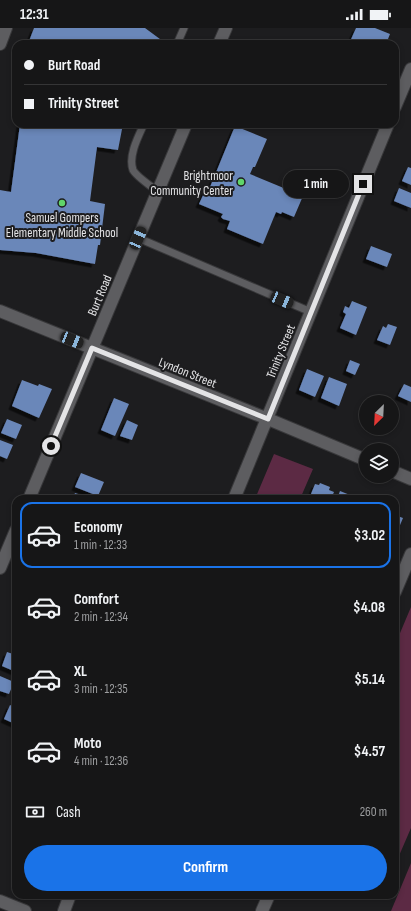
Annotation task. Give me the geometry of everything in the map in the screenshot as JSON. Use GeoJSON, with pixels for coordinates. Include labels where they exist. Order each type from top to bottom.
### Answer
{"type":"FeatureCollection","features":[{"type":"Feature","properties":{"kind":"street"},"geometry":{"type":"LineString","coordinates":[[0,44],[6,28]]}},
{"type":"Feature","properties":{"kind":"street"},"geometry":{"type":"LineString","coordinates":[[221,40],[226,28]]}},
{"type":"Feature","properties":{"kind":"street"},"geometry":{"type":"LineString","coordinates":[[399,98],[411,69]]}},
{"type":"Feature","properties":{"kind":"street","name":"Burt Road"},"geometry":{"type":"LineString","coordinates":[[31,495],[184,128]]}},
{"type":"Feature","properties":{"kind":"street","name":"Trinity Street"},"geometry":{"type":"LineString","coordinates":[[236,495],[311,312],[383,128]]}},
{"type":"Feature","properties":{"kind":"street","name":"Lyndon Street"},"geometry":{"type":"LineString","coordinates":[[0,311],[359,457]]}},
{"type":"Feature","properties":{"kind":"street"},"geometry":{"type":"LineString","coordinates":[[399,474],[411,479]]}},
{"type":"Feature","properties":{"kind":"street"},"geometry":{"type":"LineString","coordinates":[[0,568],[12,540]]}},
{"type":"Feature","properties":{"kind":"street"},"geometry":{"type":"LineString","coordinates":[[399,582],[411,554]]}},
{"type":"Feature","properties":{"kind":"street"},"geometry":{"type":"LineString","coordinates":[[64,911],[68,899]]}},
{"type":"Feature","properties":{"kind":"street"},"geometry":{"type":"LineString","coordinates":[[262,911],[267,899]]}},
{"type":"Feature","properties":{"kind":"street"},"geometry":{"type":"LineString","coordinates":[[0,901],[25,911]]}},
{"type":"Feature","properties":{"kind":"lane"},"geometry":{"type":"LineString","coordinates":[[179,40],[184,28]]}},
{"type":"Feature","properties":{"kind":"lane"},"geometry":{"type":"LineString","coordinates":[[142,128],[132,160],[134,171],[157,191]]}},
{"type":"Feature","properties":{"kind":"lane"},"geometry":{"type":"LineString","coordinates":[[138,238],[311,312]]}},
{"type":"Feature","properties":{"kind":"shaded area"},"geometry":{"type":"Polygon","coordinates":[[[274,454],[313,469],[302,495],[257,495],[274,454]]]}},
{"type":"Feature","properties":{"kind":"shaded area"},"geometry":{"type":"Polygon","coordinates":[[[411,607],[411,828],[399,856],[399,636],[411,607]]]}},
{"type":"Feature","properties":{"kind":"shaded area"},"geometry":{"type":"Polygon","coordinates":[[[411,863],[411,911],[391,911],[396,899],[399,899],[399,892],[411,863]]]}},
{"type":"Feature","properties":{"kind":"building"},"geometry":{"type":"Polygon","coordinates":[[[34,28],[145,28],[161,40],[30,40],[34,28]]]}},
{"type":"Feature","properties":{"kind":"building"},"geometry":{"type":"Polygon","coordinates":[[[356,28],[375,28],[390,34],[388,40],[351,40],[356,28]]]}},
{"type":"Feature","properties":{"kind":"building","name":"Samuel Gompers Elementary Middle School"},"geometry":{"type":"Polygon","coordinates":[[[19,128],[122,128],[118,150],[97,147],[90,201],[105,204],[100,245],[98,245],[95,264],[36,253],[0,250],[0,190],[11,192],[19,128]]]}},
{"type":"Feature","properties":{"kind":"building","name":"Brightmoor Community Center"},"geometry":{"type":"Polygon","coordinates":[[[234,128],[240,128],[267,139],[255,167],[253,167],[250,174],[303,196],[294,217],[282,212],[281,214],[276,212],[263,244],[227,229],[230,221],[221,217],[223,214],[199,204],[205,191],[208,192],[234,128]]]}},
{"type":"Feature","properties":{"kind":"building"},"geometry":{"type":"Polygon","coordinates":[[[408,167],[411,168],[411,185],[402,181],[408,167]]]}},
{"type":"Feature","properties":{"kind":"building"},"geometry":{"type":"Polygon","coordinates":[[[399,188],[411,193],[411,208],[394,201],[399,188]]]}},
{"type":"Feature","properties":{"kind":"building"},"geometry":{"type":"Polygon","coordinates":[[[371,246],[392,254],[387,267],[366,259],[371,246]]]}},
{"type":"Feature","properties":{"kind":"building"},"geometry":{"type":"Polygon","coordinates":[[[352,301],[367,307],[356,335],[340,328],[346,314],[343,312],[345,306],[349,308],[352,301]]]}},
{"type":"Feature","properties":{"kind":"building"},"geometry":{"type":"Polygon","coordinates":[[[388,324],[397,327],[390,345],[377,340],[383,326],[386,328],[388,324]]]}},
{"type":"Feature","properties":{"kind":"building"},"geometry":{"type":"Polygon","coordinates":[[[350,360],[360,364],[355,375],[346,371],[350,360]]]}},
{"type":"Feature","properties":{"kind":"building"},"geometry":{"type":"Polygon","coordinates":[[[307,369],[324,376],[315,397],[299,390],[307,369]]]}},
{"type":"Feature","properties":{"kind":"building"},"geometry":{"type":"Polygon","coordinates":[[[329,377],[347,384],[339,406],[321,398],[329,377]]]}},
{"type":"Feature","properties":{"kind":"building"},"geometry":{"type":"Polygon","coordinates":[[[22,380],[52,389],[39,418],[12,406],[22,380]]]}},
{"type":"Feature","properties":{"kind":"building"},"geometry":{"type":"Polygon","coordinates":[[[404,384],[411,387],[411,402],[398,395],[404,384]]]}},
{"type":"Feature","properties":{"kind":"building"},"geometry":{"type":"Polygon","coordinates":[[[114,398],[129,404],[115,436],[101,430],[114,398]]]}},
{"type":"Feature","properties":{"kind":"building"},"geometry":{"type":"Polygon","coordinates":[[[7,419],[22,425],[16,439],[1,433],[7,419]]]}},
{"type":"Feature","properties":{"kind":"building"},"geometry":{"type":"Polygon","coordinates":[[[127,420],[138,425],[132,440],[120,436],[127,420]]]}},
{"type":"Feature","properties":{"kind":"building"},"geometry":{"type":"Polygon","coordinates":[[[0,440],[13,445],[7,459],[0,456],[0,440]]]}},
{"type":"Feature","properties":{"kind":"building"},"geometry":{"type":"Polygon","coordinates":[[[81,473],[104,482],[98,495],[75,487],[81,473]]]}},
{"type":"Feature","properties":{"kind":"building"},"geometry":{"type":"Polygon","coordinates":[[[320,483],[330,487],[329,490],[334,492],[333,495],[311,495],[315,484],[319,485],[320,483]]]}},
{"type":"Feature","properties":{"kind":"building"},"geometry":{"type":"Polygon","coordinates":[[[340,491],[350,495],[338,495],[340,491]]]}},
{"type":"Feature","properties":{"kind":"building"},"geometry":{"type":"Polygon","coordinates":[[[399,516],[403,518],[399,528],[399,516]]]}},
{"type":"Feature","properties":{"kind":"building"},"geometry":{"type":"Polygon","coordinates":[[[7,652],[12,654],[12,670],[2,666],[7,652]]]}},
{"type":"Feature","properties":{"kind":"building"},"geometry":{"type":"Polygon","coordinates":[[[0,676],[12,681],[12,687],[9,694],[0,691],[0,676]]]}},
{"type":"Feature","properties":{"kind":"building"},"geometry":{"type":"Polygon","coordinates":[[[10,705],[12,706],[12,723],[4,719],[10,705]]]}},
{"type":"Feature","properties":{"kind":"place","name":"Brightmoor Community Center"},"geometry":{"type":"Point","coordinates":[241,182]}},
{"type":"Feature","properties":{"kind":"place","name":"Samuel Gompers Elementary Middle School"},"geometry":{"type":"Point","coordinates":[62,203]}},
{"type":"Feature","properties":{"kind":"route"},"geometry":{"type":"LineString","coordinates":[[51,446],[92,348],[268,419],[363,184]]}}]}
